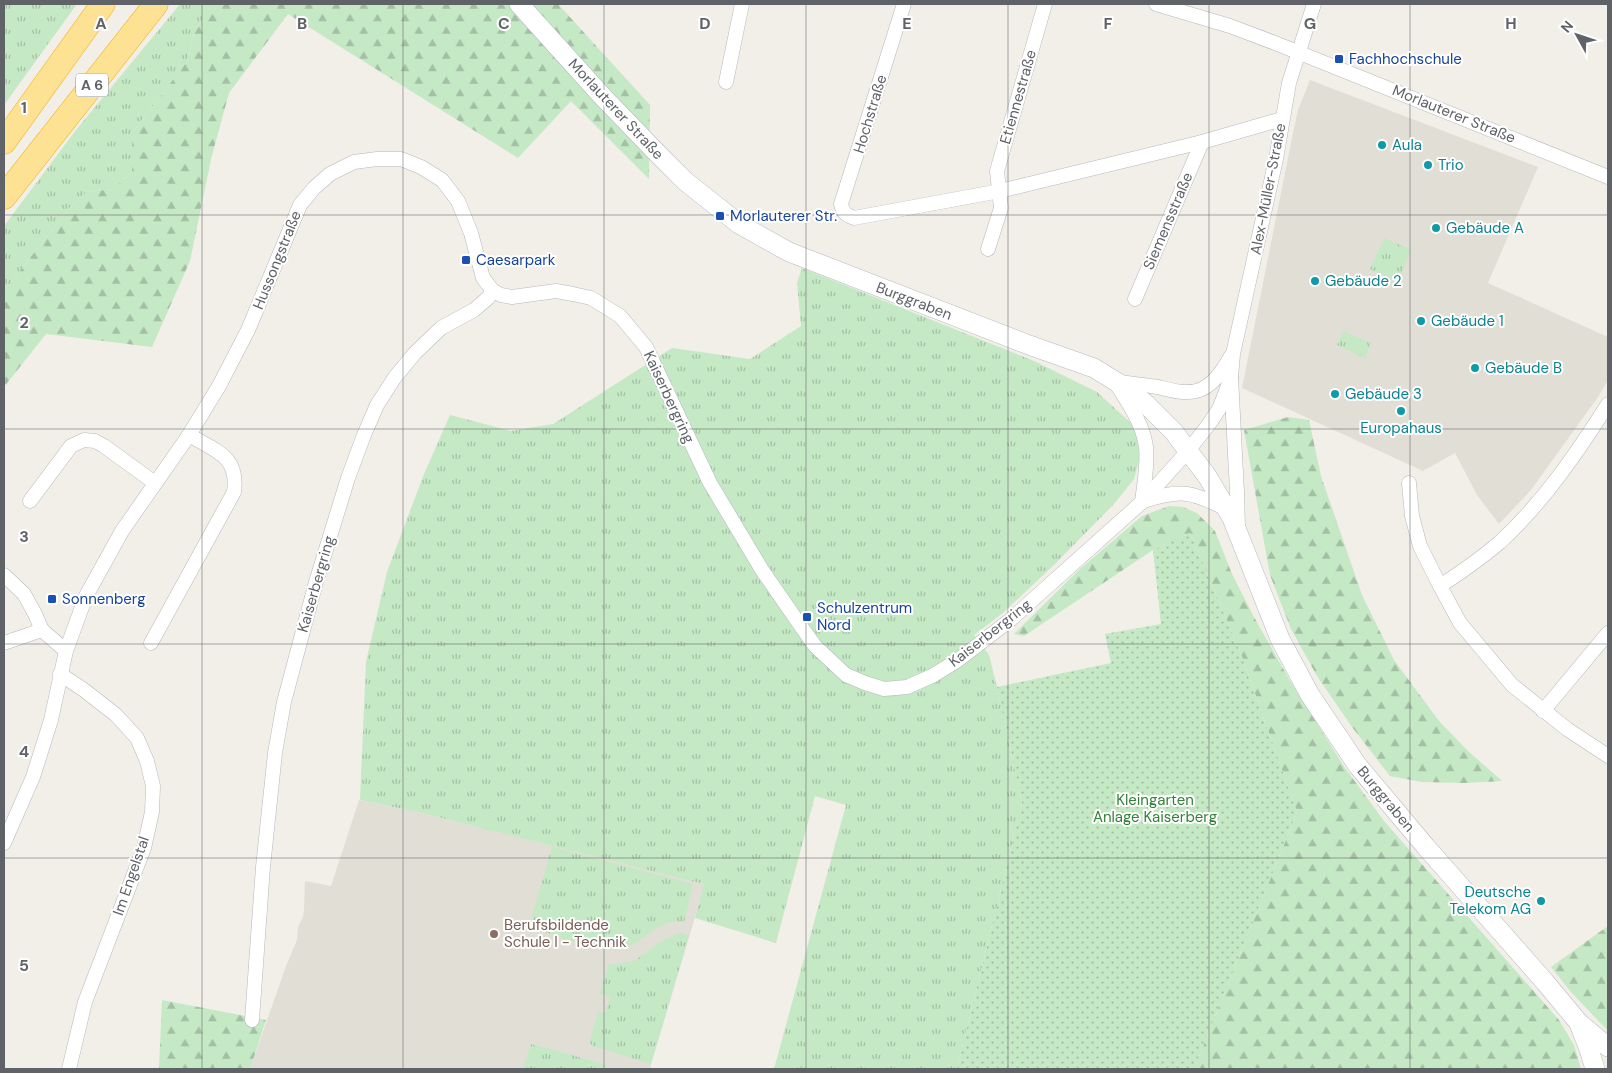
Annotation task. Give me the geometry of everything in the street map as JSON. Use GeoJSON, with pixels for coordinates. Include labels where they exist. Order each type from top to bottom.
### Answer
{"type":"FeatureCollection","features":[{"type":"Feature","properties":{"kind":"highway","name":"A 6"},"geometry":{"type":"LineString","coordinates":[[4,142],[104,4]]}},
{"type":"Feature","properties":{"kind":"highway","name":"A 6"},"geometry":{"type":"LineString","coordinates":[[4,198],[156,4]]}},
{"type":"Feature","properties":{"kind":"street","name":"Morlauterer Straße"},"geometry":{"type":"LineString","coordinates":[[519,4],[602,96],[660,156],[685,181],[718,209]]}},
{"type":"Feature","properties":{"kind":"street"},"geometry":{"type":"LineString","coordinates":[[726,82],[742,4]]}},
{"type":"Feature","properties":{"kind":"street","name":"Hochstraße"},"geometry":{"type":"LineString","coordinates":[[904,4],[842,204],[843,212],[847,216],[854,218],[1000,191]]}},
{"type":"Feature","properties":{"kind":"street","name":"Etiennestraße"},"geometry":{"type":"LineString","coordinates":[[1000,191],[998,171],[1044,4]]}},
{"type":"Feature","properties":{"kind":"street","name":"Morlauterer Straße"},"geometry":{"type":"LineString","coordinates":[[1156,4],[1230,26],[1608,177]]}},
{"type":"Feature","properties":{"kind":"street","name":"Alex-Müller-Straße"},"geometry":{"type":"LineString","coordinates":[[1238,538],[1231,376],[1233,354],[1276,159],[1289,83],[1314,4]]}},
{"type":"Feature","properties":{"kind":"street"},"geometry":{"type":"LineString","coordinates":[[988,249],[1001,208],[1000,191],[1202,142],[1282,120]]}},
{"type":"Feature","properties":{"kind":"street","name":"Siemensstraße"},"geometry":{"type":"LineString","coordinates":[[1135,299],[1202,142]]}},
{"type":"Feature","properties":{"kind":"street","name":"Hussongstraße"},"geometry":{"type":"LineString","coordinates":[[4,843],[33,777],[51,720],[66,651],[80,612],[98,573],[122,531],[189,435],[219,386],[248,330],[300,205],[314,188],[330,174],[354,162],[400,159],[421,167],[442,180],[458,201],[470,233],[483,278],[493,291]]}},
{"type":"Feature","properties":{"kind":"street","name":"Burggraben"},"geometry":{"type":"LineString","coordinates":[[718,209],[738,224],[789,252],[1094,368],[1128,389],[1146,404],[1174,432],[1207,476],[1232,518],[1238,538],[1280,640],[1310,695],[1358,766],[1426,847],[1545,982],[1578,1023],[1608,1047]]}},
{"type":"Feature","properties":{"kind":"street","name":"Kaiserbergring"},"geometry":{"type":"LineString","coordinates":[[252,1020],[263,867],[275,753],[284,702],[316,582],[348,478],[377,405],[395,377],[415,353],[441,328],[474,310],[493,291],[502,295],[512,296],[556,291],[573,294],[591,298],[620,316],[646,347],[710,484],[762,570],[814,646],[846,675],[865,684],[884,689],[907,687],[932,676],[958,660],[1009,621],[1142,502],[1188,451]]}},
{"type":"Feature","properties":{"kind":"street","name":"Burggraben"},"geometry":{"type":"LineString","coordinates":[[1115,381],[1157,387],[1176,392],[1197,391],[1213,382],[1222,372],[1233,354]]}},
{"type":"Feature","properties":{"kind":"street","name":"Alex-Müller-Straße"},"geometry":{"type":"LineString","coordinates":[[1188,451],[1219,409],[1231,376]]}},
{"type":"Feature","properties":{"kind":"street"},"geometry":{"type":"LineString","coordinates":[[1115,381],[1134,412],[1146,448],[1142,502],[1169,494],[1186,493],[1207,498],[1226,508]]}},
{"type":"Feature","properties":{"kind":"street"},"geometry":{"type":"LineString","coordinates":[[1440,586],[1499,542],[1539,500],[1567,464],[1608,404]]}},
{"type":"Feature","properties":{"kind":"street"},"geometry":{"type":"LineString","coordinates":[[151,643],[234,492],[236,478],[232,466],[223,456],[189,435]]}},
{"type":"Feature","properties":{"kind":"street"},"geometry":{"type":"LineString","coordinates":[[30,501],[71,446],[84,440],[96,441],[155,483]]}},
{"type":"Feature","properties":{"kind":"street"},"geometry":{"type":"LineString","coordinates":[[1409,483],[1412,516],[1420,546],[1460,623],[1512,685],[1567,729],[1608,756]]}},
{"type":"Feature","properties":{"kind":"street"},"geometry":{"type":"LineString","coordinates":[[4,575],[24,594],[42,630],[66,651]]}},
{"type":"Feature","properties":{"kind":"street"},"geometry":{"type":"LineString","coordinates":[[4,643],[42,630]]}},
{"type":"Feature","properties":{"kind":"street"},"geometry":{"type":"LineString","coordinates":[[1543,711],[1608,633]]}},
{"type":"Feature","properties":{"kind":"street","name":"Im Engelstal"},"geometry":{"type":"LineString","coordinates":[[60,674],[116,715],[137,738],[147,761],[153,786],[152,812],[144,848],[85,1002],[69,1069]]}},
{"type":"Feature","properties":{"kind":"street"},"geometry":{"type":"LineString","coordinates":[[1578,1023],[1595,1069]]}},
{"type":"Feature","properties":{"kind":"shaded area"},"geometry":{"type":"Polygon","coordinates":[[[1310,80],[1538,167],[1488,283],[1608,337],[1608,380],[1598,397],[1531,490],[1499,524],[1477,495],[1455,453],[1423,471],[1242,388],[1298,110],[1310,80]]]}},
{"type":"Feature","properties":{"kind":"shaded area","name":"Berufsbildende Schule I - Technik"},"geometry":{"type":"Polygon","coordinates":[[[359,800],[422,813],[705,884],[651,1069],[250,1069],[297,940],[298,927],[304,910],[305,881],[331,886],[359,800]]]}},
{"type":"Feature","properties":{"kind":"green space"},"geometry":{"type":"Polygon","coordinates":[[[4,4],[77,4],[4,105],[4,4]]]}},
{"type":"Feature","properties":{"kind":"green space"},"geometry":{"type":"Polygon","coordinates":[[[180,4],[211,4],[194,34],[188,60],[132,133],[132,172],[113,189],[87,192],[70,207],[4,291],[4,226],[76,130],[180,4]]]}},
{"type":"Feature","properties":{"kind":"green space"},"geometry":{"type":"Polygon","coordinates":[[[211,4],[558,4],[650,105],[649,179],[571,101],[518,158],[288,14],[229,93],[211,159],[190,261],[152,347],[46,334],[4,387],[4,291],[70,207],[87,192],[113,189],[132,172],[132,133],[188,60],[194,34],[211,4]]]}},
{"type":"Feature","properties":{"kind":"green space"},"geometry":{"type":"Polygon","coordinates":[[[1384,238],[1411,250],[1398,282],[1370,269],[1384,238]]]}},
{"type":"Feature","properties":{"kind":"green space"},"geometry":{"type":"Polygon","coordinates":[[[802,268],[1034,361],[1097,392],[1133,425],[1142,450],[1134,479],[1114,504],[1004,612],[974,635],[989,655],[1022,803],[957,1069],[774,1069],[846,805],[815,796],[776,943],[695,918],[704,884],[422,813],[360,800],[366,662],[387,572],[424,474],[450,415],[511,431],[553,424],[672,348],[750,359],[801,326],[797,283],[802,268]]]}},
{"type":"Feature","properties":{"kind":"green space"},"geometry":{"type":"Polygon","coordinates":[[[1343,331],[1371,343],[1365,358],[1337,345],[1343,331]]]}},
{"type":"Feature","properties":{"kind":"green space"},"geometry":{"type":"Polygon","coordinates":[[[1288,417],[1309,420],[1321,476],[1362,595],[1394,660],[1439,721],[1468,751],[1502,781],[1465,783],[1422,782],[1390,776],[1352,727],[1317,676],[1291,629],[1270,575],[1244,430],[1288,417]]]}},
{"type":"Feature","properties":{"kind":"green space"},"geometry":{"type":"Polygon","coordinates":[[[1169,506],[1183,507],[1197,513],[1215,531],[1232,574],[1254,617],[1289,679],[1345,768],[1384,821],[1559,1020],[1574,1045],[1581,1069],[1194,1069],[1297,812],[1241,654],[1190,533],[1153,550],[1024,636],[1014,634],[1080,569],[1142,516],[1169,506]]]}},
{"type":"Feature","properties":{"kind":"green space","name":"Kleingarten Anlage Kaiserberg"},"geometry":{"type":"Polygon","coordinates":[[[1190,533],[1241,654],[1297,812],[1194,1069],[957,1069],[1022,803],[997,687],[1111,663],[1105,634],[1161,624],[1153,550],[1190,533]]]}},
{"type":"Feature","properties":{"kind":"green space"},"geometry":{"type":"Polygon","coordinates":[[[552,847],[693,884],[684,922],[675,921],[660,926],[633,945],[616,949],[593,947],[535,929],[532,916],[552,847]]]}},
{"type":"Feature","properties":{"kind":"green space"},"geometry":{"type":"Polygon","coordinates":[[[1608,926],[1608,1031],[1571,992],[1551,967],[1608,926]]]}},
{"type":"Feature","properties":{"kind":"green space"},"geometry":{"type":"Polygon","coordinates":[[[681,932],[689,936],[651,1064],[593,1046],[590,1043],[590,1039],[599,1009],[601,1013],[605,1013],[610,997],[600,994],[608,965],[634,961],[665,939],[681,932]]]}},
{"type":"Feature","properties":{"kind":"green space"},"geometry":{"type":"Polygon","coordinates":[[[162,1000],[266,1020],[250,1069],[159,1069],[162,1000]]]}},
{"type":"Feature","properties":{"kind":"green space"},"geometry":{"type":"Polygon","coordinates":[[[531,1044],[604,1064],[609,1069],[523,1069],[531,1044]]]}},
{"type":"Feature","properties":{"kind":"place","name":"Fachhochschule"},"geometry":{"type":"Point","coordinates":[1339,59]}},
{"type":"Feature","properties":{"kind":"place","name":"Aula"},"geometry":{"type":"Point","coordinates":[1382,145]}},
{"type":"Feature","properties":{"kind":"place","name":"Trio"},"geometry":{"type":"Point","coordinates":[1428,165]}},
{"type":"Feature","properties":{"kind":"place","name":"Morlauterer Str."},"geometry":{"type":"Point","coordinates":[720,216]}},
{"type":"Feature","properties":{"kind":"place","name":"Gebäude A"},"geometry":{"type":"Point","coordinates":[1436,228]}},
{"type":"Feature","properties":{"kind":"place","name":"Caesarpark"},"geometry":{"type":"Point","coordinates":[466,260]}},
{"type":"Feature","properties":{"kind":"place","name":"Gebäude 2"},"geometry":{"type":"Point","coordinates":[1315,281]}},
{"type":"Feature","properties":{"kind":"place","name":"Gebäude 1"},"geometry":{"type":"Point","coordinates":[1421,321]}},
{"type":"Feature","properties":{"kind":"place","name":"Gebäude B"},"geometry":{"type":"Point","coordinates":[1475,368]}},
{"type":"Feature","properties":{"kind":"place","name":"Gebäude 3"},"geometry":{"type":"Point","coordinates":[1335,394]}},
{"type":"Feature","properties":{"kind":"place","name":"Europahaus"},"geometry":{"type":"Point","coordinates":[1401,411]}},
{"type":"Feature","properties":{"kind":"place","name":"Sonnenberg"},"geometry":{"type":"Point","coordinates":[52,599]}},
{"type":"Feature","properties":{"kind":"place","name":"Schulzentrum Nord"},"geometry":{"type":"Point","coordinates":[807,617]}},
{"type":"Feature","properties":{"kind":"place","name":"Deutsche Telekom AG"},"geometry":{"type":"Point","coordinates":[1541,901]}},
{"type":"Feature","properties":{"kind":"place","name":"Berufsbildende Schule I - Technik"},"geometry":{"type":"Point","coordinates":[494,934]}}]}
